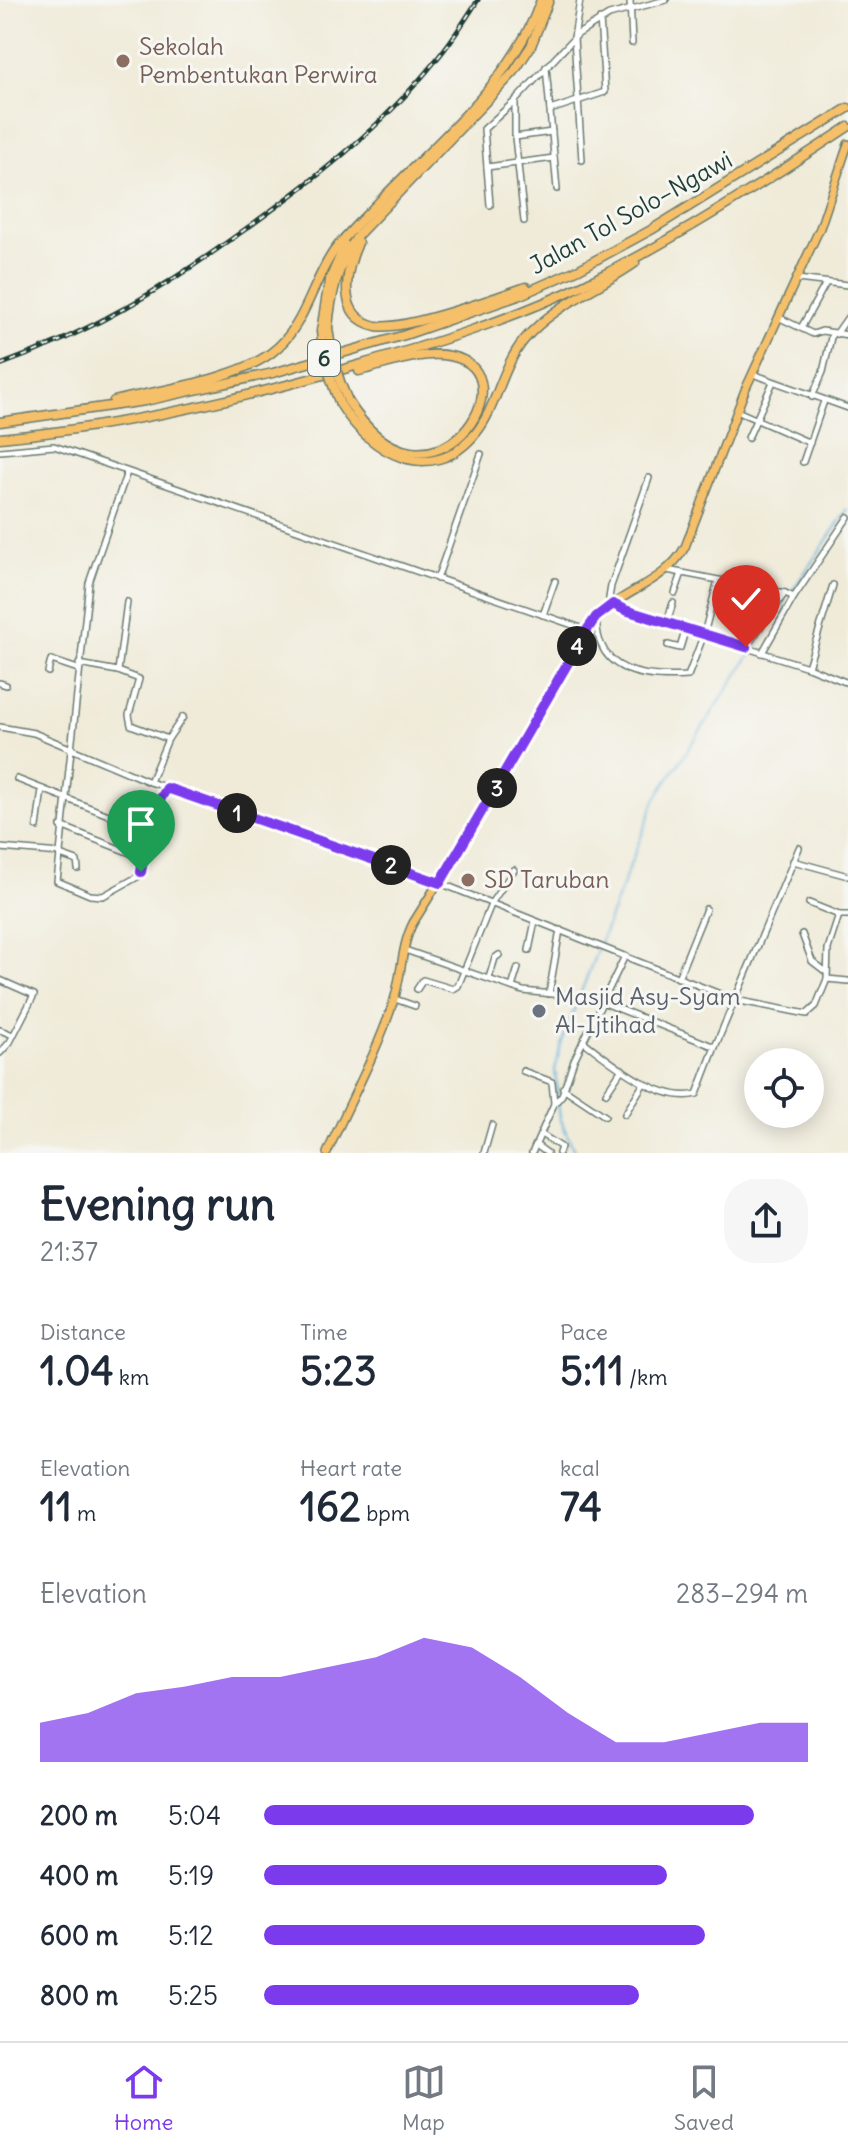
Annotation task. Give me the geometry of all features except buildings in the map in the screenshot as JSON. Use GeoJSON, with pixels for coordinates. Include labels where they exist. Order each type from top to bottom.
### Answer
{"type":"FeatureCollection","features":[{"type":"Feature","properties":{"kind":"highway"},"geometry":{"type":"LineString","coordinates":[[541,0],[528,34],[508,67],[371,215],[342,262],[324,330],[344,403],[372,443],[396,457],[428,460],[454,452],[479,429],[512,357],[536,328],[572,301],[685,229]]}},
{"type":"Feature","properties":{"kind":"highway"},"geometry":{"type":"LineString","coordinates":[[59,414],[246,367],[271,353],[299,322],[334,252],[514,72],[531,46],[549,0]]}},
{"type":"Feature","properties":{"kind":"highway","name":"Jalan Tol Solo–Ngawi"},"geometry":{"type":"LineString","coordinates":[[0,422],[145,401],[273,373],[467,315],[579,269],[706,198],[848,108]]}},
{"type":"Feature","properties":{"kind":"highway","name":"Jalan Tol Solo–Ngawi"},"geometry":{"type":"LineString","coordinates":[[0,438],[126,421],[276,389],[410,351],[528,309],[629,262],[848,127]]}},
{"type":"Feature","properties":{"kind":"highway"},"geometry":{"type":"LineString","coordinates":[[371,215],[351,260],[346,293],[355,314],[375,326],[401,324],[480,304],[579,269]]}},
{"type":"Feature","properties":{"kind":"highway"},"geometry":{"type":"LineString","coordinates":[[276,389],[435,354],[466,362],[477,376],[481,394],[478,413],[466,432],[445,447],[426,452],[406,451],[382,440],[344,403]]}},
{"type":"Feature","properties":{"kind":"main road"},"geometry":{"type":"LineString","coordinates":[[327,1153],[395,999],[410,928],[440,883],[596,617],[667,570],[680,555],[695,524],[737,411],[820,228],[848,144]]}},
{"type":"Feature","properties":{"kind":"street"},"geometry":{"type":"LineString","coordinates":[[580,0],[574,38],[582,160]]}},
{"type":"Feature","properties":{"kind":"street"},"geometry":{"type":"LineString","coordinates":[[630,0],[632,43]]}},
{"type":"Feature","properties":{"kind":"street"},"geometry":{"type":"LineString","coordinates":[[490,205],[484,129],[574,38],[600,19],[666,0]]}},
{"type":"Feature","properties":{"kind":"street"},"geometry":{"type":"LineString","coordinates":[[550,110],[600,95],[606,90],[600,19]]}},
{"type":"Feature","properties":{"kind":"street"},"geometry":{"type":"LineString","coordinates":[[546,67],[557,189]]}},
{"type":"Feature","properties":{"kind":"street"},"geometry":{"type":"LineString","coordinates":[[515,101],[515,137],[524,221]]}},
{"type":"Feature","properties":{"kind":"street"},"geometry":{"type":"LineString","coordinates":[[515,137],[552,132]]}},
{"type":"Feature","properties":{"kind":"street"},"geometry":{"type":"LineString","coordinates":[[487,167],[554,158]]}},
{"type":"Feature","properties":{"kind":"street"},"geometry":{"type":"LineString","coordinates":[[797,279],[848,285]]}},
{"type":"Feature","properties":{"kind":"street"},"geometry":{"type":"LineString","coordinates":[[801,328],[826,283]]}},
{"type":"Feature","properties":{"kind":"street"},"geometry":{"type":"LineString","coordinates":[[812,397],[834,334],[848,317]]}},
{"type":"Feature","properties":{"kind":"street"},"geometry":{"type":"LineString","coordinates":[[780,318],[813,334],[822,331],[848,335]]}},
{"type":"Feature","properties":{"kind":"street"},"geometry":{"type":"LineString","coordinates":[[753,374],[848,408]]}},
{"type":"Feature","properties":{"kind":"street"},"geometry":{"type":"LineString","coordinates":[[748,438],[773,382]]}},
{"type":"Feature","properties":{"kind":"street"},"geometry":{"type":"LineString","coordinates":[[803,462],[824,401]]}},
{"type":"Feature","properties":{"kind":"street"},"geometry":{"type":"LineString","coordinates":[[737,411],[810,443]]}},
{"type":"Feature","properties":{"kind":"street"},"geometry":{"type":"LineString","coordinates":[[0,451],[51,445],[587,630]]}},
{"type":"Feature","properties":{"kind":"street"},"geometry":{"type":"LineString","coordinates":[[437,579],[481,454]]}},
{"type":"Feature","properties":{"kind":"street"},"geometry":{"type":"LineString","coordinates":[[127,472],[88,586],[57,882],[101,896],[139,876],[149,831],[159,800],[167,788]]}},
{"type":"Feature","properties":{"kind":"street"},"geometry":{"type":"LineString","coordinates":[[649,478],[611,586],[609,596],[613,604],[808,667],[848,683]]}},
{"type":"Feature","properties":{"kind":"street"},"geometry":{"type":"LineString","coordinates":[[754,649],[848,517]]}},
{"type":"Feature","properties":{"kind":"street"},"geometry":{"type":"LineString","coordinates":[[667,570],[790,595]]}},
{"type":"Feature","properties":{"kind":"street"},"geometry":{"type":"LineString","coordinates":[[675,593],[682,573]]}},
{"type":"Feature","properties":{"kind":"street"},"geometry":{"type":"LineString","coordinates":[[596,617],[603,649],[627,669],[645,675],[672,677],[691,674],[718,580]]}},
{"type":"Feature","properties":{"kind":"street"},"geometry":{"type":"LineString","coordinates":[[543,615],[555,581]]}},
{"type":"Feature","properties":{"kind":"street"},"geometry":{"type":"LineString","coordinates":[[733,602],[739,584]]}},
{"type":"Feature","properties":{"kind":"street"},"geometry":{"type":"LineString","coordinates":[[808,667],[833,585]]}},
{"type":"Feature","properties":{"kind":"street"},"geometry":{"type":"LineString","coordinates":[[754,649],[790,595]]}},
{"type":"Feature","properties":{"kind":"street"},"geometry":{"type":"LineString","coordinates":[[118,671],[127,602]]}},
{"type":"Feature","properties":{"kind":"street"},"geometry":{"type":"LineString","coordinates":[[667,622],[673,603]]}},
{"type":"Feature","properties":{"kind":"street"},"geometry":{"type":"LineString","coordinates":[[668,645],[680,648],[686,628]]}},
{"type":"Feature","properties":{"kind":"street"},"geometry":{"type":"LineString","coordinates":[[48,672],[51,660],[118,671],[139,679],[128,723],[168,739]]}},
{"type":"Feature","properties":{"kind":"street"},"geometry":{"type":"LineString","coordinates":[[150,782],[168,739],[183,717]]}},
{"type":"Feature","properties":{"kind":"street"},"geometry":{"type":"LineString","coordinates":[[0,727],[30,731],[150,782],[492,902],[735,1000],[807,1014],[816,1006],[827,979],[825,971],[830,938],[839,915]]}},
{"type":"Feature","properties":{"kind":"street"},"geometry":{"type":"LineString","coordinates":[[17,779],[149,831]]}},
{"type":"Feature","properties":{"kind":"street"},"geometry":{"type":"LineString","coordinates":[[37,827],[42,789]]}},
{"type":"Feature","properties":{"kind":"street"},"geometry":{"type":"LineString","coordinates":[[61,826],[143,858]]}},
{"type":"Feature","properties":{"kind":"street"},"geometry":{"type":"LineString","coordinates":[[0,848],[60,854],[77,861],[78,869]]}},
{"type":"Feature","properties":{"kind":"street"},"geometry":{"type":"LineString","coordinates":[[583,1041],[644,1083],[680,1095],[697,1094],[799,848]]}},
{"type":"Feature","properties":{"kind":"street"},"geometry":{"type":"LineString","coordinates":[[793,861],[848,876]]}},
{"type":"Feature","properties":{"kind":"street"},"geometry":{"type":"LineString","coordinates":[[417,989],[423,980],[455,988],[492,902],[514,870]]}},
{"type":"Feature","properties":{"kind":"street"},"geometry":{"type":"LineString","coordinates":[[809,903],[839,915],[848,915]]}},
{"type":"Feature","properties":{"kind":"street"},"geometry":{"type":"LineString","coordinates":[[678,978],[706,909]]}},
{"type":"Feature","properties":{"kind":"street"},"geometry":{"type":"LineString","coordinates":[[529,950],[535,921]]}},
{"type":"Feature","properties":{"kind":"street"},"geometry":{"type":"LineString","coordinates":[[549,994],[560,930]]}},
{"type":"Feature","properties":{"kind":"street"},"geometry":{"type":"LineString","coordinates":[[802,934],[812,961],[825,971]]}},
{"type":"Feature","properties":{"kind":"street"},"geometry":{"type":"LineString","coordinates":[[405,950],[512,987],[580,996],[601,1002],[715,1047]]}},
{"type":"Feature","properties":{"kind":"street"},"geometry":{"type":"LineString","coordinates":[[489,978],[495,958],[499,955]]}},
{"type":"Feature","properties":{"kind":"street"},"geometry":{"type":"LineString","coordinates":[[532,1153],[625,956]]}},
{"type":"Feature","properties":{"kind":"street"},"geometry":{"type":"LineString","coordinates":[[512,987],[518,968]]}},
{"type":"Feature","properties":{"kind":"street"},"geometry":{"type":"LineString","coordinates":[[827,979],[848,981]]}},
{"type":"Feature","properties":{"kind":"street"},"geometry":{"type":"LineString","coordinates":[[0,980],[34,993],[13,1035],[0,1053]]}},
{"type":"Feature","properties":{"kind":"street"},"geometry":{"type":"LineString","coordinates":[[395,999],[415,1006]]}},
{"type":"Feature","properties":{"kind":"street"},"geometry":{"type":"LineString","coordinates":[[0,1030],[13,1035]]}},
{"type":"Feature","properties":{"kind":"street"},"geometry":{"type":"LineString","coordinates":[[606,1093],[622,1069]]}},
{"type":"Feature","properties":{"kind":"street"},"geometry":{"type":"LineString","coordinates":[[523,1071],[552,1082],[557,1100]]}},
{"type":"Feature","properties":{"kind":"street"},"geometry":{"type":"LineString","coordinates":[[625,1114],[644,1083]]}},
{"type":"Feature","properties":{"kind":"street"},"geometry":{"type":"LineString","coordinates":[[563,1088],[605,1116]]}},
{"type":"Feature","properties":{"kind":"street"},"geometry":{"type":"LineString","coordinates":[[484,1153],[492,1125]]}},
{"type":"Feature","properties":{"kind":"street"},"geometry":{"type":"LineString","coordinates":[[541,1134],[561,1147],[559,1153]]}},
{"type":"Feature","properties":{"kind":"street"},"geometry":{"type":"LineString","coordinates":[[536,1145],[547,1153]]}},
{"type":"Feature","properties":{"kind":"waterway"},"geometry":{"type":"LineString","coordinates":[[790,594],[848,509]]}},
{"type":"Feature","properties":{"kind":"waterway"},"geometry":{"type":"LineString","coordinates":[[558,1096],[555,1070],[561,1044],[656,798],[785,602]]}},
{"type":"Feature","properties":{"kind":"waterway"},"geometry":{"type":"LineString","coordinates":[[558,1102],[560,1118],[575,1153]]}},
{"type":"Feature","properties":{"kind":"railway"},"geometry":{"type":"LineString","coordinates":[[0,365],[96,324],[125,308],[211,254],[293,194],[369,132],[415,85],[442,53],[478,0]]}},
{"type":"Feature","properties":{"kind":"place","name":"Sekolah Pembentukan Perwira"},"geometry":{"type":"Point","coordinates":[123,61]}},
{"type":"Feature","properties":{"kind":"place","name":"SD Taruban"},"geometry":{"type":"Point","coordinates":[468,880]}},
{"type":"Feature","properties":{"kind":"place","name":"Masjid Asy-Syam Al-Ijtihad"},"geometry":{"type":"Point","coordinates":[539,1011]}},
{"type":"Feature","properties":{"kind":"route"},"geometry":{"type":"LineString","coordinates":[[141,872],[149,831],[159,800],[167,788],[440,883],[587,630],[607,608],[613,604],[746,647]]}}]}
